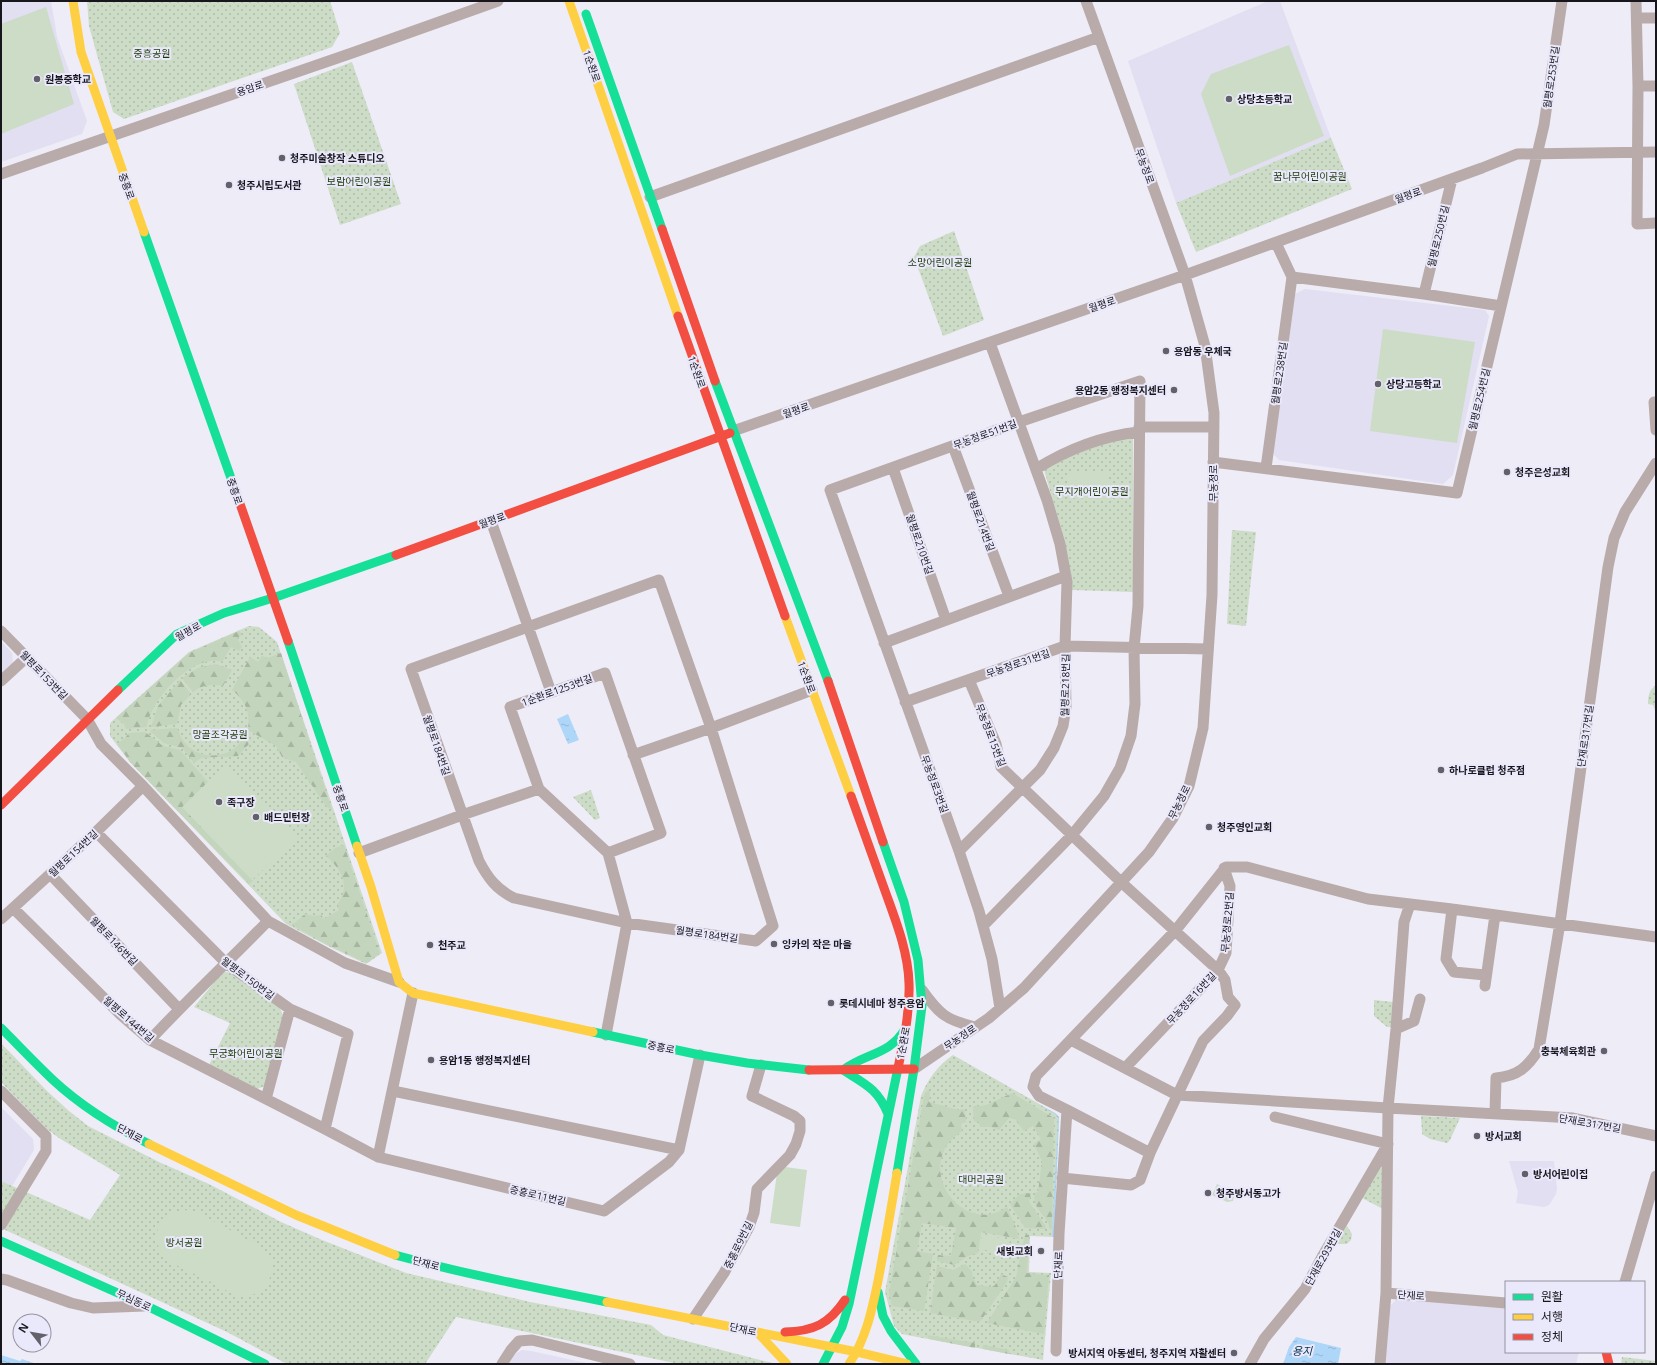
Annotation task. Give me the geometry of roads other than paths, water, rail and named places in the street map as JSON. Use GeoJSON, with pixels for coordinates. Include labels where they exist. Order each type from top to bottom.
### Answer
{"type":"FeatureCollection","features":[{"type":"Feature","properties":{"kind":"street","name":"중흥로"},"geometry":{"type":"LineString","coordinates":[[73,1],[82,52],[110,136],[273,598],[371,887],[399,982]]}},
{"type":"Feature","properties":{"kind":"street","name":"용암로"},"geometry":{"type":"LineString","coordinates":[[1,174],[498,1]]}},
{"type":"Feature","properties":{"kind":"street","name":"1순환로"},"geometry":{"type":"LineString","coordinates":[[569,1],[720,436],[904,947],[909,983],[907,1024],[853,1285],[842,1327],[823,1364]]}},
{"type":"Feature","properties":{"kind":"street","name":"무농정로"},"geometry":{"type":"LineString","coordinates":[[914,1069],[975,1027],[1024,988],[1149,852],[1173,818],[1189,786],[1203,728],[1212,594],[1214,427],[1214,413],[1205,346],[1185,276],[1086,1]]}},
{"type":"Feature","properties":{"kind":"street","name":"월평로253번길"},"geometry":{"type":"LineString","coordinates":[[1537,153],[1544,125],[1562,1]]}},
{"type":"Feature","properties":{"kind":"street"},"geometry":{"type":"LineString","coordinates":[[1636,1],[1638,86],[1637,224],[1656,223]]}},
{"type":"Feature","properties":{"kind":"street","name":"1순환로"},"geometry":{"type":"LineString","coordinates":[[584,8],[733,431],[830,687],[904,902],[914,937],[922,1006],[914,1069],[892,1206],[870,1318],[857,1352],[849,1364]]}},
{"type":"Feature","properties":{"kind":"street"},"geometry":{"type":"LineString","coordinates":[[1637,18],[1656,18]]}},
{"type":"Feature","properties":{"kind":"street"},"geometry":{"type":"LineString","coordinates":[[650,197],[1099,38]]}},
{"type":"Feature","properties":{"kind":"street"},"geometry":{"type":"LineString","coordinates":[[1638,86],[1656,86]]}},
{"type":"Feature","properties":{"kind":"street","name":"월평로"},"geometry":{"type":"LineString","coordinates":[[1,805],[87,719],[177,634],[224,613],[273,598],[491,521],[733,431],[1185,276],[1517,154],[1656,152]]}},
{"type":"Feature","properties":{"kind":"street","name":"월평로254번길"},"geometry":{"type":"LineString","coordinates":[[1266,468],[1457,493],[1537,153]]}},
{"type":"Feature","properties":{"kind":"street","name":"월평로250번길"},"geometry":{"type":"LineString","coordinates":[[1424,294],[1452,179]]}},
{"type":"Feature","properties":{"kind":"street"},"geometry":{"type":"LineString","coordinates":[[1276,243],[1292,277],[1424,294],[1501,306]]}},
{"type":"Feature","properties":{"kind":"street","name":"월평로238번길"},"geometry":{"type":"LineString","coordinates":[[1266,468],[1292,277]]}},
{"type":"Feature","properties":{"kind":"street","name":"월평로218번길"},"geometry":{"type":"LineString","coordinates":[[959,851],[1040,770],[1054,748],[1063,726],[1066,707],[1066,576],[1060,544],[1036,469],[990,343]]}},
{"type":"Feature","properties":{"kind":"street","name":"무농정로51번길"},"geometry":{"type":"LineString","coordinates":[[830,490],[1019,422],[1140,381],[1139,429]]}},
{"type":"Feature","properties":{"kind":"street"},"geometry":{"type":"LineString","coordinates":[[1654,402],[1656,430]]}},
{"type":"Feature","properties":{"kind":"street"},"geometry":{"type":"LineString","coordinates":[[1036,469],[1085,444],[1117,434],[1139,429],[1214,427]]}},
{"type":"Feature","properties":{"kind":"street"},"geometry":{"type":"LineString","coordinates":[[983,926],[1072,835],[1104,796],[1120,768],[1129,741],[1135,704],[1134,648],[1138,606],[1139,429]]}},
{"type":"Feature","properties":{"kind":"street","name":"월평로214번길"},"geometry":{"type":"LineString","coordinates":[[953,446],[1009,596]]}},
{"type":"Feature","properties":{"kind":"street"},"geometry":{"type":"LineString","coordinates":[[1213,462],[1266,468]]}},
{"type":"Feature","properties":{"kind":"street","name":"단재로317번길"},"geometry":{"type":"LineString","coordinates":[[1656,463],[1625,512],[1614,538],[1609,560],[1560,923],[1539,1049],[1530,1063],[1515,1073],[1505,1077],[1496,1078],[1495,1114],[1573,1118],[1656,1136]]}},
{"type":"Feature","properties":{"kind":"street","name":"월평로210번길"},"geometry":{"type":"LineString","coordinates":[[893,468],[946,620]]}},
{"type":"Feature","properties":{"kind":"street","name":"무농정로3번길"},"geometry":{"type":"LineString","coordinates":[[830,490],[959,851],[992,959],[1000,1008]]}},
{"type":"Feature","properties":{"kind":"street"},"geometry":{"type":"LineString","coordinates":[[491,521],[551,692]]}},
{"type":"Feature","properties":{"kind":"street"},"geometry":{"type":"LineString","coordinates":[[884,643],[1066,576]]}},
{"type":"Feature","properties":{"kind":"street","name":"월평로184번길"},"geometry":{"type":"LineString","coordinates":[[659,580],[711,728],[773,926],[756,941],[627,923],[514,898],[504,893],[489,879],[479,861],[411,669],[659,580]]}},
{"type":"Feature","properties":{"kind":"street","name":"월평로153번길"},"geometry":{"type":"LineString","coordinates":[[1,631],[87,719],[101,744],[143,786],[268,921],[345,963],[399,982]]}},
{"type":"Feature","properties":{"kind":"street","name":"무농정로31번길"},"geometry":{"type":"LineString","coordinates":[[905,702],[1065,646],[1208,649]]}},
{"type":"Feature","properties":{"kind":"street"},"geometry":{"type":"LineString","coordinates":[[1,681],[26,657]]}},
{"type":"Feature","properties":{"kind":"street","name":"1순환로1253번길"},"geometry":{"type":"LineString","coordinates":[[605,673],[633,754],[660,832],[608,853],[539,789],[510,707],[605,673]]}},
{"type":"Feature","properties":{"kind":"street","name":"무농정로15번길"},"geometry":{"type":"LineString","coordinates":[[969,680],[996,744],[1001,767],[1121,882]]}},
{"type":"Feature","properties":{"kind":"street"},"geometry":{"type":"LineString","coordinates":[[633,754],[711,728],[812,690]]}},
{"type":"Feature","properties":{"kind":"street","name":"월평로154번길"},"geometry":{"type":"LineString","coordinates":[[1,920],[143,786]]}},
{"type":"Feature","properties":{"kind":"street"},"geometry":{"type":"LineString","coordinates":[[359,853],[462,815],[539,789]]}},
{"type":"Feature","properties":{"kind":"street","name":"월평로150번길"},"geometry":{"type":"LineString","coordinates":[[96,832],[227,964],[290,1009],[348,1034],[325,1129]]}},
{"type":"Feature","properties":{"kind":"street"},"geometry":{"type":"LineString","coordinates":[[606,1035],[627,923],[608,853]]}},
{"type":"Feature","properties":{"kind":"street"},"geometry":{"type":"LineString","coordinates":[[1224,868],[1247,867],[1368,900],[1452,909],[1656,937]]}},
{"type":"Feature","properties":{"kind":"street","name":"무농정로2번길"},"geometry":{"type":"LineString","coordinates":[[1175,931],[1224,868]]}},
{"type":"Feature","properties":{"kind":"street","name":"무농정로2번길"},"geometry":{"type":"LineString","coordinates":[[1218,970],[1226,953],[1230,886],[1224,868]]}},
{"type":"Feature","properties":{"kind":"street","name":"월평로146번길"},"geometry":{"type":"LineString","coordinates":[[50,874],[179,1008]]}},
{"type":"Feature","properties":{"kind":"street","name":"무농정로16번길"},"geometry":{"type":"LineString","coordinates":[[1121,882],[1218,970],[1125,1068]]}},
{"type":"Feature","properties":{"kind":"street"},"geometry":{"type":"LineString","coordinates":[[1386,1294],[1388,1108],[1404,922],[1410,904]]}},
{"type":"Feature","properties":{"kind":"street","name":"월평로144번길"},"geometry":{"type":"LineString","coordinates":[[13,908],[120,1014],[150,1040],[378,1157]]}},
{"type":"Feature","properties":{"kind":"street"},"geometry":{"type":"LineString","coordinates":[[1452,909],[1446,959],[1454,972],[1485,981],[1495,915]]}},
{"type":"Feature","properties":{"kind":"street"},"geometry":{"type":"LineString","coordinates":[[150,1040],[179,1008],[227,964],[268,921]]}},
{"type":"Feature","properties":{"kind":"street"},"geometry":{"type":"LineString","coordinates":[[1150,1153],[1039,1096],[1033,1087],[1036,1076],[1175,931]]}},
{"type":"Feature","properties":{"kind":"street"},"geometry":{"type":"LineString","coordinates":[[1067,1110],[1062,1178],[1131,1185],[1140,1180],[1150,1153],[1203,1041],[1227,1016],[1235,1005],[1228,997],[1225,980],[1218,970]]}},
{"type":"Feature","properties":{"kind":"street"},"geometry":{"type":"LineString","coordinates":[[378,1157],[412,993],[399,982]]}},
{"type":"Feature","properties":{"kind":"street"},"geometry":{"type":"LineString","coordinates":[[921,990],[942,1016],[958,1023],[975,1027]]}},
{"type":"Feature","properties":{"kind":"street","name":"중흥로"},"geometry":{"type":"LineString","coordinates":[[412,993],[700,1055],[761,1065],[809,1070],[914,1069]]}},
{"type":"Feature","properties":{"kind":"street"},"geometry":{"type":"LineString","coordinates":[[1396,1029],[1414,1021],[1420,999]]}},
{"type":"Feature","properties":{"kind":"street"},"geometry":{"type":"LineString","coordinates":[[266,1099],[290,1009]]}},
{"type":"Feature","properties":{"kind":"street"},"geometry":{"type":"LineString","coordinates":[[888,1114],[884,1103],[874,1089],[865,1081],[853,1077],[843,1070],[855,1062],[874,1056],[888,1049],[902,1034],[907,1024]]}},
{"type":"Feature","properties":{"kind":"street","name":"단재로"},"geometry":{"type":"LineString","coordinates":[[1,1028],[53,1080],[81,1103],[107,1121],[147,1143],[223,1180],[345,1236],[391,1254],[443,1268],[857,1352],[907,1364]]}},
{"type":"Feature","properties":{"kind":"street"},"geometry":{"type":"LineString","coordinates":[[1071,1040],[1177,1095],[1495,1114]]}},
{"type":"Feature","properties":{"kind":"street"},"geometry":{"type":"LineString","coordinates":[[393,1090],[679,1150],[700,1055]]}},
{"type":"Feature","properties":{"kind":"street","name":"중흥로9번길"},"geometry":{"type":"LineString","coordinates":[[693,1319],[724,1273],[749,1227],[754,1213],[758,1189],[790,1155],[796,1144],[800,1121],[794,1116],[752,1096],[761,1065]]}},
{"type":"Feature","properties":{"kind":"street"},"geometry":{"type":"LineString","coordinates":[[1,1091],[46,1136],[46,1151],[1,1225]]}},
{"type":"Feature","properties":{"kind":"street"},"geometry":{"type":"LineString","coordinates":[[1275,1117],[1388,1144]]}},
{"type":"Feature","properties":{"kind":"street","name":"단재로293번길"},"geometry":{"type":"LineString","coordinates":[[1250,1364],[1264,1339],[1305,1289],[1388,1144]]}},
{"type":"Feature","properties":{"kind":"street","name":"중흥로11번길"},"geometry":{"type":"LineString","coordinates":[[378,1157],[604,1211],[669,1162],[679,1150]]}},
{"type":"Feature","properties":{"kind":"street"},"geometry":{"type":"LineString","coordinates":[[1625,1281],[1656,1176]]}},
{"type":"Feature","properties":{"kind":"street","name":"단재로"},"geometry":{"type":"LineString","coordinates":[[1056,1351],[1062,1178]]}},
{"type":"Feature","properties":{"kind":"street","name":"무심동로"},"geometry":{"type":"LineString","coordinates":[[1,1241],[147,1306],[265,1364]]}},
{"type":"Feature","properties":{"kind":"street"},"geometry":{"type":"LineString","coordinates":[[1,1279],[71,1303],[93,1308],[147,1306]]}},
{"type":"Feature","properties":{"kind":"street"},"geometry":{"type":"LineString","coordinates":[[757,1332],[798,1332],[819,1325],[836,1315],[853,1285]]}},
{"type":"Feature","properties":{"kind":"street"},"geometry":{"type":"LineString","coordinates":[[877,1286],[883,1316],[890,1331],[916,1364]]}},
{"type":"Feature","properties":{"kind":"street","name":"단재로"},"geometry":{"type":"LineString","coordinates":[[1380,1364],[1386,1294],[1505,1302]]}},
{"type":"Feature","properties":{"kind":"street"},"geometry":{"type":"LineString","coordinates":[[757,1332],[787,1364]]}},
{"type":"Feature","properties":{"kind":"street"},"geometry":{"type":"LineString","coordinates":[[502,1364],[519,1341],[532,1340],[630,1364]]}},
{"type":"Feature","properties":{"kind":"street"},"geometry":{"type":"LineString","coordinates":[[1601,1364],[1605,1353]]}},
{"type":"Feature","properties":{"kind":"street"},"geometry":{"type":"LineString","coordinates":[[1605,1353],[1609,1364]]}},
{"type":"Feature","properties":{"kind":"water"},"geometry":{"type":"Polygon","coordinates":[[[568,714],[579,740],[568,744],[557,719],[568,714]]]}},
{"type":"Feature","properties":{"kind":"water"},"geometry":{"type":"Polygon","coordinates":[[[1036,1103],[1055,1113],[1059,1117],[1054,1237],[1052,1237],[1058,1118],[1055,1114],[1036,1103]]]}},
{"type":"Feature","properties":{"kind":"water","name":"용지"},"geometry":{"type":"Polygon","coordinates":[[[1296,1337],[1341,1348],[1338,1364],[1283,1364],[1289,1347],[1296,1337]]]}},
{"type":"Feature","properties":{"kind":"water"},"geometry":{"type":"Polygon","coordinates":[[[1,1355],[20,1361],[22,1359],[36,1364],[1,1364],[1,1355]]]}},
{"type":"Feature","properties":{"kind":"place","name":"원봉중학교"},"geometry":{"type":"Point","coordinates":[37,79]}},
{"type":"Feature","properties":{"kind":"place","name":"상당초등학교"},"geometry":{"type":"Point","coordinates":[1229,99]}},
{"type":"Feature","properties":{"kind":"place","name":"청주미술창작 스튜디오"},"geometry":{"type":"Point","coordinates":[282,158]}},
{"type":"Feature","properties":{"kind":"place","name":"청주시립도서관"},"geometry":{"type":"Point","coordinates":[229,185]}},
{"type":"Feature","properties":{"kind":"place","name":"용암동 우체국"},"geometry":{"type":"Point","coordinates":[1166,351]}},
{"type":"Feature","properties":{"kind":"place","name":"상당고등학교"},"geometry":{"type":"Point","coordinates":[1378,384]}},
{"type":"Feature","properties":{"kind":"place","name":"용암2동 행정복지센터"},"geometry":{"type":"Point","coordinates":[1174,390]}},
{"type":"Feature","properties":{"kind":"place","name":"청주은성교회"},"geometry":{"type":"Point","coordinates":[1507,472]}},
{"type":"Feature","properties":{"kind":"place","name":"하나로클럽 청주점"},"geometry":{"type":"Point","coordinates":[1441,770]}},
{"type":"Feature","properties":{"kind":"place","name":"족구장"},"geometry":{"type":"Point","coordinates":[219,802]}},
{"type":"Feature","properties":{"kind":"place","name":"배드민턴장"},"geometry":{"type":"Point","coordinates":[256,817]}},
{"type":"Feature","properties":{"kind":"place","name":"청주영인교회"},"geometry":{"type":"Point","coordinates":[1209,827]}},
{"type":"Feature","properties":{"kind":"place","name":"잉카의 작은 마을"},"geometry":{"type":"Point","coordinates":[774,944]}},
{"type":"Feature","properties":{"kind":"place","name":"천주교"},"geometry":{"type":"Point","coordinates":[430,945]}},
{"type":"Feature","properties":{"kind":"place","name":"롯데시네마 청주용암"},"geometry":{"type":"Point","coordinates":[831,1003]}},
{"type":"Feature","properties":{"kind":"place","name":"충북체육회관"},"geometry":{"type":"Point","coordinates":[1604,1051]}},
{"type":"Feature","properties":{"kind":"place","name":"용암1동 행정복지센터"},"geometry":{"type":"Point","coordinates":[431,1060]}},
{"type":"Feature","properties":{"kind":"place","name":"방서교회"},"geometry":{"type":"Point","coordinates":[1477,1136]}},
{"type":"Feature","properties":{"kind":"place","name":"방서어린이집"},"geometry":{"type":"Point","coordinates":[1525,1174]}},
{"type":"Feature","properties":{"kind":"place","name":"청주방서동고가"},"geometry":{"type":"Point","coordinates":[1208,1193]}},
{"type":"Feature","properties":{"kind":"place","name":"새빛교회"},"geometry":{"type":"Point","coordinates":[1041,1251]}},
{"type":"Feature","properties":{"kind":"place","name":"방서지역 아동센터, 청주지역 자활센터"},"geometry":{"type":"Point","coordinates":[1234,1353]}},
{"type":"Feature","properties":{"kind":"park label","name":"중흥공원"},"geometry":{"type":"Point","coordinates":[152,53]}},
{"type":"Feature","properties":{"kind":"park label","name":"꿈나무어린이공원"},"geometry":{"type":"Point","coordinates":[1310,176]}},
{"type":"Feature","properties":{"kind":"park label","name":"보람어린이공원"},"geometry":{"type":"Point","coordinates":[359,181]}},
{"type":"Feature","properties":{"kind":"park label","name":"소망어린이공원"},"geometry":{"type":"Point","coordinates":[940,262]}},
{"type":"Feature","properties":{"kind":"park label","name":"무지개어린이공원"},"geometry":{"type":"Point","coordinates":[1092,491]}},
{"type":"Feature","properties":{"kind":"park label","name":"망골조각공원"},"geometry":{"type":"Point","coordinates":[220,734]}},
{"type":"Feature","properties":{"kind":"park label","name":"무궁화어린이공원"},"geometry":{"type":"Point","coordinates":[246,1053]}},
{"type":"Feature","properties":{"kind":"park label","name":"대머리공원"},"geometry":{"type":"Point","coordinates":[981,1179]}},
{"type":"Feature","properties":{"kind":"park label","name":"방서공원"},"geometry":{"type":"Point","coordinates":[184,1242]}}]}
